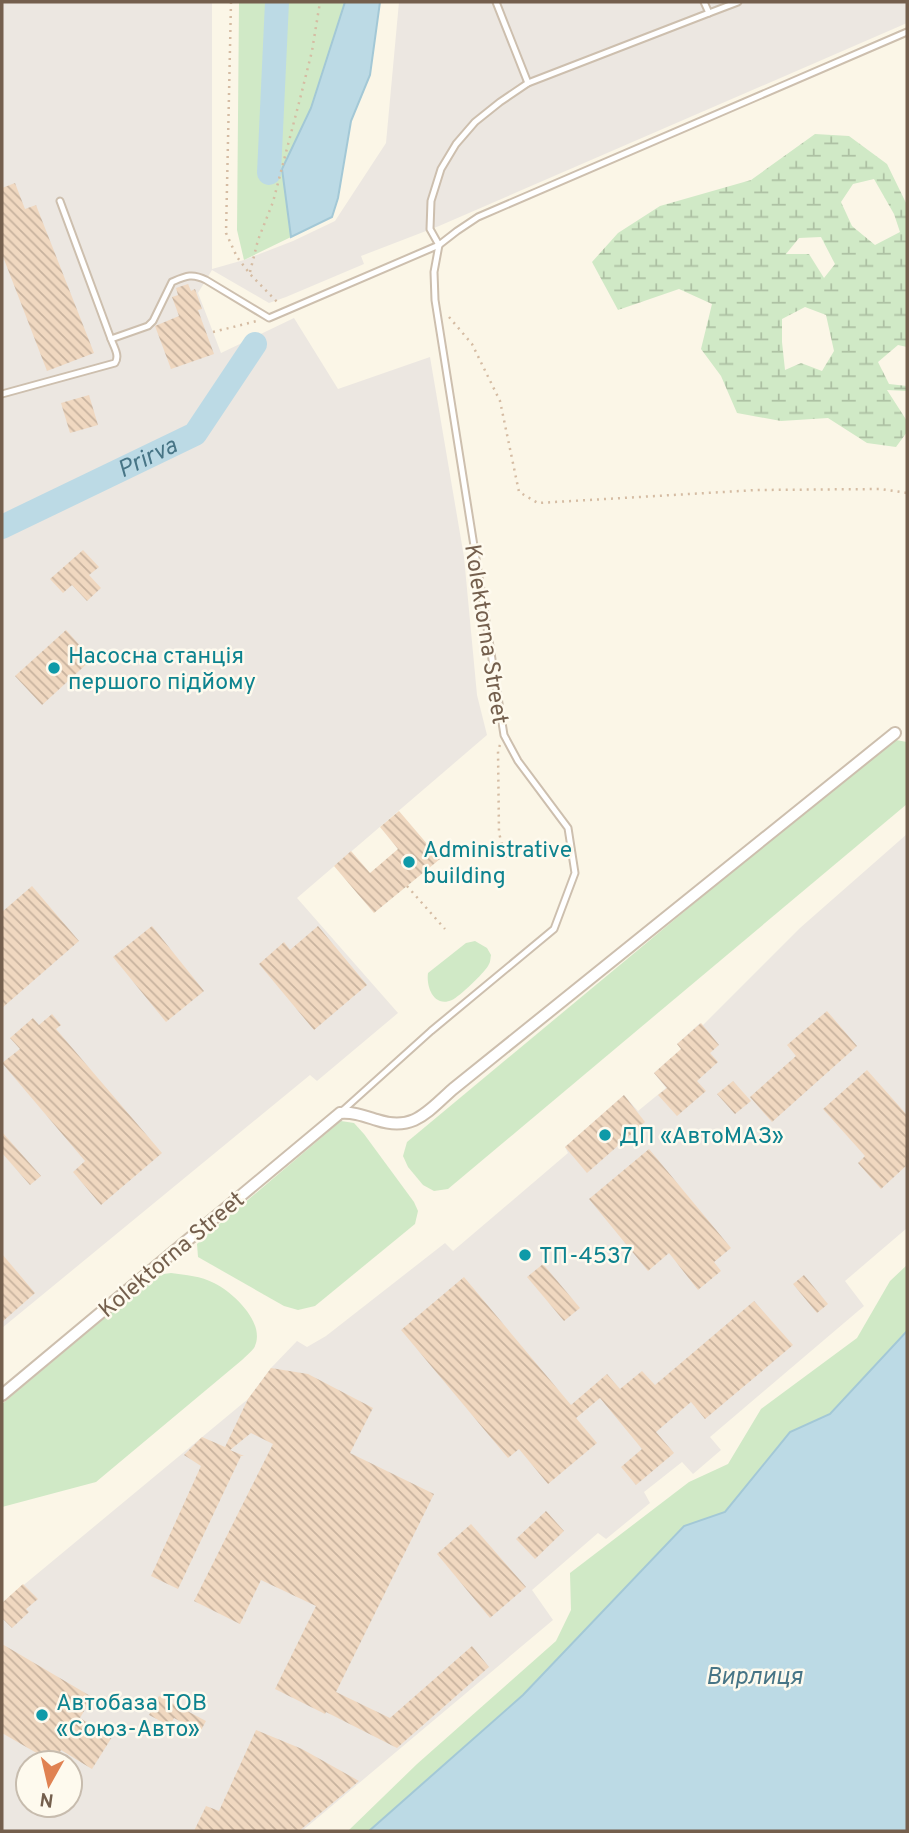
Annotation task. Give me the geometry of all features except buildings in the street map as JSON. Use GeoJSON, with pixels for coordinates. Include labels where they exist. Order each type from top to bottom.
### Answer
{"type":"FeatureCollection","features":[{"type":"Feature","properties":{"kind":"street"},"geometry":{"type":"LineString","coordinates":[[340,1113],[366,1115],[394,1124],[418,1120],[895,733]]}},
{"type":"Feature","properties":{"kind":"street","name":"Kolektorna Street"},"geometry":{"type":"LineString","coordinates":[[2,1395],[340,1113]]}},
{"type":"Feature","properties":{"kind":"lane"},"geometry":{"type":"LineString","coordinates":[[496,2],[528,83]]}},
{"type":"Feature","properties":{"kind":"lane"},"geometry":{"type":"LineString","coordinates":[[704,2],[709,13]]}},
{"type":"Feature","properties":{"kind":"lane"},"geometry":{"type":"LineString","coordinates":[[439,246],[430,229],[431,201],[441,169],[456,144],[475,122],[528,83],[738,2]]}},
{"type":"Feature","properties":{"kind":"lane"},"geometry":{"type":"LineString","coordinates":[[111,339],[148,326],[172,282],[191,275],[197,275],[269,318],[439,246],[478,217],[905,33]]}},
{"type":"Feature","properties":{"kind":"lane"},"geometry":{"type":"LineString","coordinates":[[2,394],[116,363],[118,359],[60,201]]}},
{"type":"Feature","properties":{"kind":"lane","name":"Kolektorna Street"},"geometry":{"type":"LineString","coordinates":[[340,1113],[431,1031],[554,929],[575,873],[568,828],[518,761],[504,735],[435,300],[434,272],[439,246]]}},
{"type":"Feature","properties":{"kind":"path"},"geometry":{"type":"LineString","coordinates":[[231,2],[226,233],[237,257],[250,274],[286,311]]}},
{"type":"Feature","properties":{"kind":"path"},"geometry":{"type":"LineString","coordinates":[[250,274],[258,240],[273,202],[301,95],[320,2]]}},
{"type":"Feature","properties":{"kind":"path"},"geometry":{"type":"LineString","coordinates":[[435,300],[472,344],[500,401],[519,492],[538,503],[757,490],[881,489],[907,493]]}},
{"type":"Feature","properties":{"kind":"path"},"geometry":{"type":"LineString","coordinates":[[213,332],[269,318]]}},
{"type":"Feature","properties":{"kind":"path"},"geometry":{"type":"LineString","coordinates":[[504,735],[498,750],[499,833],[506,859]]}},
{"type":"Feature","properties":{"kind":"path"},"geometry":{"type":"LineString","coordinates":[[407,886],[445,929]]}},
{"type":"Feature","properties":{"kind":"shaded area"},"geometry":{"type":"Polygon","coordinates":[[[2,2],[212,2],[212,269],[293,241],[335,221],[386,143],[399,2],[907,2],[907,23],[439,226],[361,256],[364,264],[286,297],[269,303],[212,270],[198,293],[221,353],[294,318],[338,389],[430,357],[464,557],[477,695],[487,735],[297,898],[398,1013],[317,1081],[310,1075],[2,1328],[2,2]]]}},
{"type":"Feature","properties":{"kind":"shaded area"},"geometry":{"type":"Polygon","coordinates":[[[907,834],[907,1228],[845,1281],[864,1306],[710,1437],[721,1450],[693,1474],[682,1462],[644,1492],[650,1503],[606,1539],[598,1533],[532,1590],[553,1620],[302,1831],[2,1831],[2,1603],[248,1399],[271,1368],[297,1341],[307,1347],[326,1336],[445,1243],[453,1251],[568,1153],[565,1147],[624,1095],[638,1111],[666,1088],[654,1073],[672,1057],[676,1060],[684,1052],[677,1044],[700,1023],[703,1025],[800,928],[907,834]]]}},
{"type":"Feature","properties":{"kind":"green space"},"geometry":{"type":"Polygon","coordinates":[[[239,2],[345,2],[311,108],[282,169],[291,237],[244,260],[237,230],[239,2]]]}},
{"type":"Feature","properties":{"kind":"green space"},"geometry":{"type":"Polygon","coordinates":[[[815,134],[849,136],[887,164],[907,205],[907,347],[898,345],[878,362],[889,384],[907,386],[907,391],[887,390],[907,421],[907,432],[896,447],[867,443],[828,418],[781,421],[737,413],[721,376],[701,349],[712,304],[679,289],[618,310],[592,262],[618,233],[660,206],[751,180],[815,134]],[[874,179],[853,184],[841,202],[852,226],[875,245],[900,232],[894,214],[874,179]],[[821,237],[799,238],[786,254],[809,254],[824,278],[835,264],[821,237]],[[805,307],[782,319],[785,370],[801,363],[822,371],[834,351],[826,315],[805,307]]]}},
{"type":"Feature","properties":{"kind":"green space"},"geometry":{"type":"Polygon","coordinates":[[[896,740],[907,742],[907,804],[448,1189],[434,1191],[423,1185],[408,1167],[403,1156],[407,1142],[870,757],[896,740]]]}},
{"type":"Feature","properties":{"kind":"green space"},"geometry":{"type":"Polygon","coordinates":[[[475,941],[487,948],[491,955],[488,966],[452,1000],[446,1002],[436,999],[428,984],[428,973],[466,943],[475,941]]]}},
{"type":"Feature","properties":{"kind":"green space"},"geometry":{"type":"Polygon","coordinates":[[[341,1121],[354,1123],[364,1134],[414,1202],[418,1211],[415,1224],[315,1306],[298,1310],[284,1306],[198,1257],[197,1244],[204,1237],[341,1121]]]}},
{"type":"Feature","properties":{"kind":"green space"},"geometry":{"type":"Polygon","coordinates":[[[907,1265],[907,1331],[830,1414],[790,1433],[725,1512],[684,1526],[523,1695],[369,1831],[348,1831],[417,1764],[556,1641],[571,1610],[570,1573],[689,1482],[728,1464],[761,1409],[857,1338],[890,1281],[907,1265]]]}},
{"type":"Feature","properties":{"kind":"green space"},"geometry":{"type":"Polygon","coordinates":[[[171,1273],[204,1279],[231,1294],[246,1310],[256,1329],[254,1348],[96,1482],[2,1507],[2,1404],[156,1275],[171,1273]]]}},
{"type":"Feature","properties":{"kind":"water"},"geometry":{"type":"Polygon","coordinates":[[[345,2],[380,2],[370,75],[351,121],[338,198],[332,217],[291,237],[282,169],[311,108],[345,2]]]}},
{"type":"Feature","properties":{"kind":"water","name":"Вирлиця"},"geometry":{"type":"Polygon","coordinates":[[[907,1331],[907,1831],[369,1831],[523,1695],[684,1526],[725,1512],[790,1432],[830,1414],[907,1331]]]}},
{"type":"Feature","properties":{"kind":"waterway","name":"Prirva"},"geometry":{"type":"LineString","coordinates":[[269,173],[277,2]]}},
{"type":"Feature","properties":{"kind":"waterway","name":"Prirva"},"geometry":{"type":"LineString","coordinates":[[2,527],[195,434],[255,344]]}},
{"type":"Feature","properties":{"kind":"place","name":"Насосна станція першого підйому"},"geometry":{"type":"Point","coordinates":[54,668]}},
{"type":"Feature","properties":{"kind":"place","name":"Administrative building"},"geometry":{"type":"Point","coordinates":[409,862]}},
{"type":"Feature","properties":{"kind":"place","name":"ДП «АвтоМАЗ»"},"geometry":{"type":"Point","coordinates":[605,1135]}},
{"type":"Feature","properties":{"kind":"place","name":"ТП-4537"},"geometry":{"type":"Point","coordinates":[525,1255]}},
{"type":"Feature","properties":{"kind":"place","name":"Автобаза ТОВ «Союз-Авто»"},"geometry":{"type":"Point","coordinates":[42,1715]}}]}
